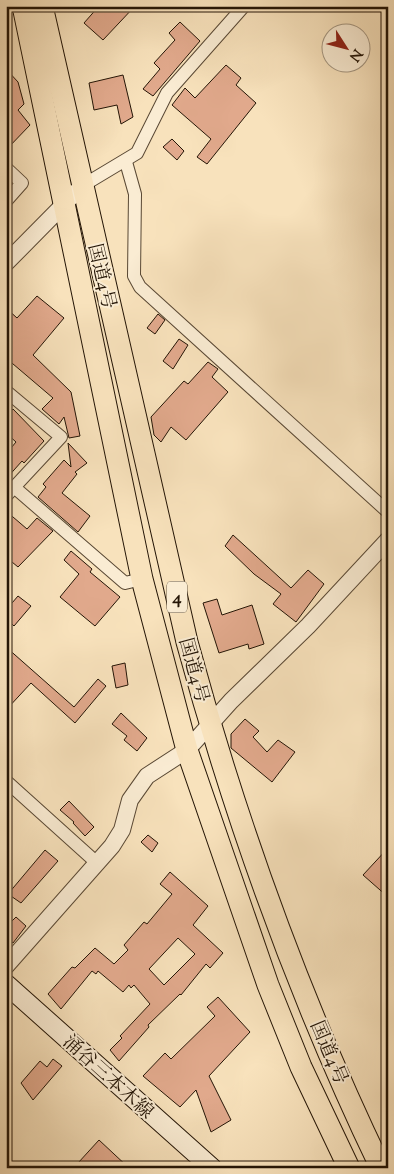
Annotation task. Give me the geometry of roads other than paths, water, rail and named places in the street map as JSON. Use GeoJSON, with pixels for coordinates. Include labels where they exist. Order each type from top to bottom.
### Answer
{"type":"FeatureCollection","features":[{"type":"Feature","properties":{"kind":"highway","name":"国道4号"},"geometry":{"type":"LineString","coordinates":[[23,6],[56,157],[63,204],[142,579],[187,750],[268,985],[301,1067],[349,1168]]}},
{"type":"Feature","properties":{"kind":"highway","name":"国道4号"},"geometry":{"type":"LineString","coordinates":[[42,6],[188,642],[209,724],[285,944],[344,1086],[382,1166]]}},
{"type":"Feature","properties":{"kind":"main road","name":"涌谷三本木線"},"geometry":{"type":"LineString","coordinates":[[6,984],[212,1168]]}},
{"type":"Feature","properties":{"kind":"street"},"geometry":{"type":"LineString","coordinates":[[6,264],[82,186],[126,162],[137,153],[167,92],[244,6]]}},
{"type":"Feature","properties":{"kind":"street"},"geometry":{"type":"LineString","coordinates":[[126,162],[135,194],[134,276],[140,287],[388,512]]}},
{"type":"Feature","properties":{"kind":"street"},"geometry":{"type":"LineString","coordinates":[[6,168],[22,183],[6,201]]}},
{"type":"Feature","properties":{"kind":"street"},"geometry":{"type":"LineString","coordinates":[[6,391],[61,437],[10,491],[125,583],[142,579]]}},
{"type":"Feature","properties":{"kind":"street"},"geometry":{"type":"LineString","coordinates":[[6,966],[97,863],[122,830],[130,800],[147,776],[187,750],[209,724],[308,626],[388,540]]}},
{"type":"Feature","properties":{"kind":"street"},"geometry":{"type":"LineString","coordinates":[[6,781],[97,863]]}}]}
